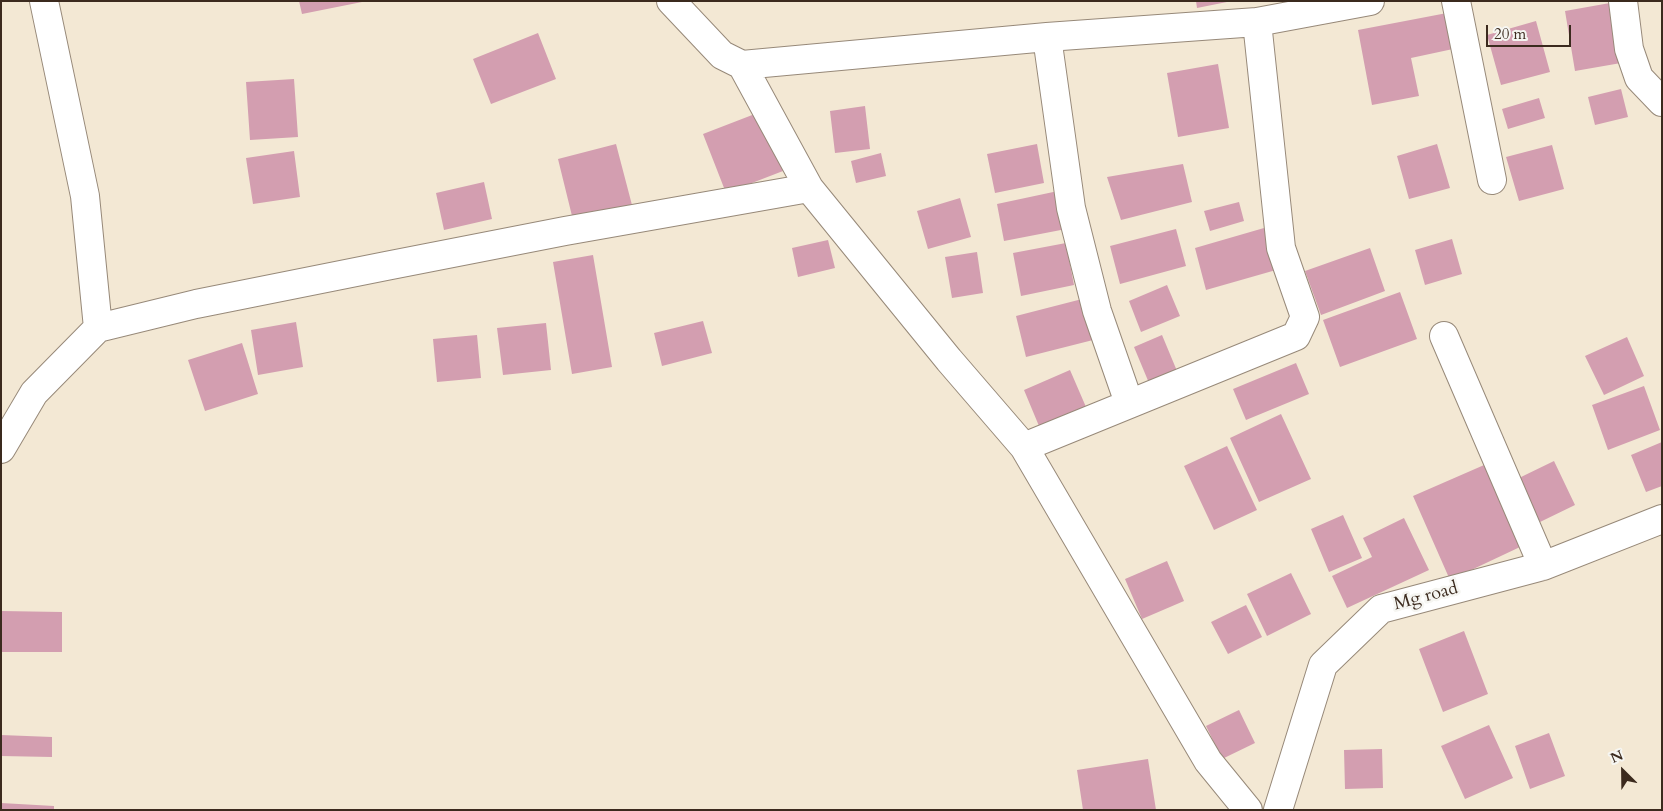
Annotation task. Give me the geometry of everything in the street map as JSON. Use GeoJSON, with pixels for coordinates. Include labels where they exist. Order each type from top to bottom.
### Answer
{"type":"FeatureCollection","features":[{"type":"Feature","properties":{"kind":"street"},"geometry":{"type":"LineString","coordinates":[[44,1],[85,196],[98,328]]}},
{"type":"Feature","properties":{"kind":"street"},"geometry":{"type":"LineString","coordinates":[[671,1],[722,55],[742,65],[1047,37],[1257,22],[1370,1]]}},
{"type":"Feature","properties":{"kind":"street"},"geometry":{"type":"LineString","coordinates":[[1456,1],[1492,180]]}},
{"type":"Feature","properties":{"kind":"street"},"geometry":{"type":"LineString","coordinates":[[1623,1],[1629,49],[1639,78],[1662,102]]}},
{"type":"Feature","properties":{"kind":"street"},"geometry":{"type":"LineString","coordinates":[[1024,447],[1296,336],[1305,317],[1281,248],[1257,22]]}},
{"type":"Feature","properties":{"kind":"street"},"geometry":{"type":"LineString","coordinates":[[1047,37],[1071,208],[1097,311],[1129,403]]}},
{"type":"Feature","properties":{"kind":"street"},"geometry":{"type":"LineString","coordinates":[[742,65],[809,188],[949,360],[1024,447],[1208,761],[1248,810]]}},
{"type":"Feature","properties":{"kind":"street"},"geometry":{"type":"LineString","coordinates":[[1,449],[34,393],[98,328],[196,304],[386,266],[564,231],[809,188]]}},
{"type":"Feature","properties":{"kind":"street"},"geometry":{"type":"LineString","coordinates":[[1444,336],[1543,566]]}},
{"type":"Feature","properties":{"kind":"street","name":"Mg road"},"geometry":{"type":"LineString","coordinates":[[1278,810],[1323,665],[1381,609],[1543,566],[1662,519]]}},
{"type":"Feature","properties":{"kind":"building"},"geometry":{"type":"Polygon","coordinates":[[[299,1],[362,1],[362,2],[302,14],[299,1]]]}},
{"type":"Feature","properties":{"kind":"building"},"geometry":{"type":"Polygon","coordinates":[[[1196,1],[1226,1],[1227,2],[1197,8],[1196,1]]]}},
{"type":"Feature","properties":{"kind":"building"},"geometry":{"type":"Polygon","coordinates":[[[1610,3],[1621,63],[1575,71],[1565,11],[1610,3]]]}},
{"type":"Feature","properties":{"kind":"building"},"geometry":{"type":"Polygon","coordinates":[[[1447,13],[1453,49],[1411,58],[1419,96],[1372,105],[1358,30],[1447,13]]]}},
{"type":"Feature","properties":{"kind":"building"},"geometry":{"type":"Polygon","coordinates":[[[1536,21],[1550,72],[1501,85],[1487,35],[1536,21]]]}},
{"type":"Feature","properties":{"kind":"building"},"geometry":{"type":"Polygon","coordinates":[[[538,33],[556,79],[491,104],[473,59],[538,33]]]}},
{"type":"Feature","properties":{"kind":"building"},"geometry":{"type":"Polygon","coordinates":[[[1218,64],[1229,128],[1178,137],[1167,73],[1218,64]]]}},
{"type":"Feature","properties":{"kind":"building"},"geometry":{"type":"Polygon","coordinates":[[[294,79],[298,137],[250,140],[246,82],[294,79]]]}},
{"type":"Feature","properties":{"kind":"building"},"geometry":{"type":"Polygon","coordinates":[[[1621,89],[1628,117],[1595,125],[1588,97],[1621,89]]]}},
{"type":"Feature","properties":{"kind":"building"},"geometry":{"type":"Polygon","coordinates":[[[1539,98],[1545,118],[1508,129],[1502,109],[1539,98]]]}},
{"type":"Feature","properties":{"kind":"building"},"geometry":{"type":"Polygon","coordinates":[[[865,106],[870,149],[835,153],[830,111],[865,106]]]}},
{"type":"Feature","properties":{"kind":"building"},"geometry":{"type":"Polygon","coordinates":[[[760,112],[783,171],[726,193],[703,134],[760,112]]]}},
{"type":"Feature","properties":{"kind":"building"},"geometry":{"type":"Polygon","coordinates":[[[616,144],[632,205],[573,220],[558,159],[616,144]]]}},
{"type":"Feature","properties":{"kind":"building"},"geometry":{"type":"Polygon","coordinates":[[[1037,144],[1044,183],[995,193],[987,154],[1037,144]]]}},
{"type":"Feature","properties":{"kind":"building"},"geometry":{"type":"Polygon","coordinates":[[[1437,144],[1450,188],[1409,199],[1397,156],[1437,144]]]}},
{"type":"Feature","properties":{"kind":"building"},"geometry":{"type":"Polygon","coordinates":[[[1552,145],[1564,189],[1519,201],[1506,157],[1552,145]]]}},
{"type":"Feature","properties":{"kind":"building"},"geometry":{"type":"Polygon","coordinates":[[[294,151],[300,197],[253,204],[246,158],[294,151]]]}},
{"type":"Feature","properties":{"kind":"building"},"geometry":{"type":"Polygon","coordinates":[[[881,153],[886,176],[856,183],[851,161],[881,153]]]}},
{"type":"Feature","properties":{"kind":"building"},"geometry":{"type":"Polygon","coordinates":[[[1183,164],[1192,202],[1121,220],[1107,177],[1183,164]]]}},
{"type":"Feature","properties":{"kind":"building"},"geometry":{"type":"Polygon","coordinates":[[[484,182],[492,219],[444,230],[436,193],[484,182]]]}},
{"type":"Feature","properties":{"kind":"building"},"geometry":{"type":"Polygon","coordinates":[[[1058,191],[1066,229],[1004,241],[997,204],[1058,191]]]}},
{"type":"Feature","properties":{"kind":"building"},"geometry":{"type":"Polygon","coordinates":[[[960,198],[971,237],[928,249],[917,211],[960,198]]]}},
{"type":"Feature","properties":{"kind":"building"},"geometry":{"type":"Polygon","coordinates":[[[1239,202],[1244,221],[1210,231],[1204,211],[1239,202]]]}},
{"type":"Feature","properties":{"kind":"building"},"geometry":{"type":"Polygon","coordinates":[[[1264,228],[1276,270],[1206,290],[1195,248],[1264,228]]]}},
{"type":"Feature","properties":{"kind":"building"},"geometry":{"type":"Polygon","coordinates":[[[1176,229],[1186,266],[1120,284],[1110,246],[1176,229]]]}},
{"type":"Feature","properties":{"kind":"building"},"geometry":{"type":"Polygon","coordinates":[[[1452,239],[1462,274],[1425,285],[1415,250],[1452,239]]]}},
{"type":"Feature","properties":{"kind":"building"},"geometry":{"type":"Polygon","coordinates":[[[828,240],[835,268],[798,277],[792,248],[828,240]]]}},
{"type":"Feature","properties":{"kind":"building"},"geometry":{"type":"Polygon","coordinates":[[[1066,243],[1074,285],[1021,296],[1013,253],[1066,243]]]}},
{"type":"Feature","properties":{"kind":"building"},"geometry":{"type":"Polygon","coordinates":[[[1370,248],[1385,291],[1321,315],[1305,271],[1370,248]]]}},
{"type":"Feature","properties":{"kind":"building"},"geometry":{"type":"Polygon","coordinates":[[[977,252],[983,293],[952,298],[945,257],[977,252]]]}},
{"type":"Feature","properties":{"kind":"building"},"geometry":{"type":"Polygon","coordinates":[[[593,255],[612,367],[572,374],[553,262],[593,255]]]}},
{"type":"Feature","properties":{"kind":"building"},"geometry":{"type":"Polygon","coordinates":[[[1167,285],[1180,316],[1141,332],[1129,301],[1167,285]]]}},
{"type":"Feature","properties":{"kind":"building"},"geometry":{"type":"Polygon","coordinates":[[[1400,292],[1417,339],[1340,367],[1323,320],[1400,292]]]}},
{"type":"Feature","properties":{"kind":"building"},"geometry":{"type":"Polygon","coordinates":[[[1086,298],[1097,339],[1026,357],[1016,316],[1086,298]]]}},
{"type":"Feature","properties":{"kind":"building"},"geometry":{"type":"Polygon","coordinates":[[[703,321],[712,353],[662,366],[654,333],[703,321]]]}},
{"type":"Feature","properties":{"kind":"building"},"geometry":{"type":"Polygon","coordinates":[[[296,322],[303,367],[258,375],[251,330],[296,322]]]}},
{"type":"Feature","properties":{"kind":"building"},"geometry":{"type":"Polygon","coordinates":[[[546,323],[551,370],[503,375],[497,328],[546,323]]]}},
{"type":"Feature","properties":{"kind":"building"},"geometry":{"type":"Polygon","coordinates":[[[477,335],[481,378],[437,382],[433,339],[477,335]]]}},
{"type":"Feature","properties":{"kind":"building"},"geometry":{"type":"Polygon","coordinates":[[[1162,335],[1177,371],[1149,383],[1134,347],[1162,335]]]}},
{"type":"Feature","properties":{"kind":"building"},"geometry":{"type":"Polygon","coordinates":[[[1627,337],[1644,376],[1604,395],[1585,356],[1627,337]]]}},
{"type":"Feature","properties":{"kind":"building"},"geometry":{"type":"Polygon","coordinates":[[[242,343],[258,394],[205,411],[188,360],[242,343]]]}},
{"type":"Feature","properties":{"kind":"building"},"geometry":{"type":"Polygon","coordinates":[[[1296,363],[1309,394],[1246,420],[1233,389],[1296,363]]]}},
{"type":"Feature","properties":{"kind":"building"},"geometry":{"type":"Polygon","coordinates":[[[1070,370],[1086,407],[1039,426],[1024,390],[1070,370]]]}},
{"type":"Feature","properties":{"kind":"building"},"geometry":{"type":"Polygon","coordinates":[[[1644,386],[1660,430],[1608,450],[1592,405],[1644,386]]]}},
{"type":"Feature","properties":{"kind":"building"},"geometry":{"type":"Polygon","coordinates":[[[1281,414],[1311,479],[1259,502],[1230,438],[1281,414]]]}},
{"type":"Feature","properties":{"kind":"building"},"geometry":{"type":"Polygon","coordinates":[[[1662,442],[1662,486],[1646,492],[1631,455],[1662,442]]]}},
{"type":"Feature","properties":{"kind":"building"},"geometry":{"type":"Polygon","coordinates":[[[1227,446],[1257,510],[1214,530],[1184,466],[1227,446]]]}},
{"type":"Feature","properties":{"kind":"building"},"geometry":{"type":"Polygon","coordinates":[[[1554,461],[1575,505],[1540,522],[1519,478],[1554,461]]]}},
{"type":"Feature","properties":{"kind":"building"},"geometry":{"type":"Polygon","coordinates":[[[1491,462],[1520,547],[1450,580],[1413,496],[1491,462]]]}},
{"type":"Feature","properties":{"kind":"building"},"geometry":{"type":"Polygon","coordinates":[[[1343,515],[1362,558],[1329,572],[1311,529],[1343,515]]]}},
{"type":"Feature","properties":{"kind":"building"},"geometry":{"type":"Polygon","coordinates":[[[1404,518],[1429,570],[1347,608],[1332,576],[1372,557],[1363,538],[1404,518]]]}},
{"type":"Feature","properties":{"kind":"building"},"geometry":{"type":"Polygon","coordinates":[[[1167,561],[1184,601],[1142,619],[1125,579],[1167,561]]]}},
{"type":"Feature","properties":{"kind":"building"},"geometry":{"type":"Polygon","coordinates":[[[1291,573],[1311,614],[1267,636],[1247,594],[1291,573]]]}},
{"type":"Feature","properties":{"kind":"building"},"geometry":{"type":"Polygon","coordinates":[[[1246,605],[1262,637],[1228,654],[1211,622],[1246,605]]]}},
{"type":"Feature","properties":{"kind":"building"},"geometry":{"type":"Polygon","coordinates":[[[1,611],[62,612],[62,652],[1,652],[1,611]]]}},
{"type":"Feature","properties":{"kind":"building"},"geometry":{"type":"Polygon","coordinates":[[[1464,631],[1488,694],[1443,712],[1419,649],[1464,631]]]}},
{"type":"Feature","properties":{"kind":"building"},"geometry":{"type":"Polygon","coordinates":[[[1239,710],[1255,743],[1222,759],[1206,726],[1239,710]]]}},
{"type":"Feature","properties":{"kind":"building"},"geometry":{"type":"Polygon","coordinates":[[[1489,725],[1513,778],[1465,799],[1441,746],[1489,725]]]}},
{"type":"Feature","properties":{"kind":"building"},"geometry":{"type":"Polygon","coordinates":[[[1549,733],[1565,776],[1530,789],[1515,746],[1549,733]]]}},
{"type":"Feature","properties":{"kind":"building"},"geometry":{"type":"Polygon","coordinates":[[[1,735],[52,737],[52,757],[1,756],[1,735]]]}},
{"type":"Feature","properties":{"kind":"building"},"geometry":{"type":"Polygon","coordinates":[[[1382,749],[1383,788],[1345,789],[1344,750],[1382,749]]]}},
{"type":"Feature","properties":{"kind":"building"},"geometry":{"type":"Polygon","coordinates":[[[1148,759],[1156,810],[1083,810],[1077,770],[1148,759]]]}},
{"type":"Feature","properties":{"kind":"building"},"geometry":{"type":"Polygon","coordinates":[[[1,803],[54,806],[54,810],[1,810],[1,803]]]}}]}
